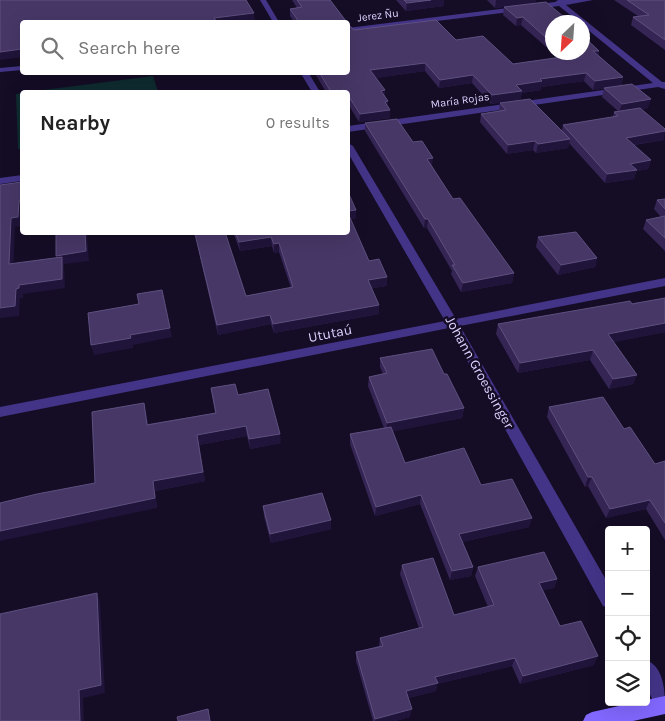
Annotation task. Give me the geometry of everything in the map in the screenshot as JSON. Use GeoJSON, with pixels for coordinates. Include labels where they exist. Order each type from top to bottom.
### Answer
{"type":"FeatureCollection","features":[{"type":"Feature","properties":{"kind":"street"},"geometry":{"type":"LineString","coordinates":[[264,0],[275,20]]}},
{"type":"Feature","properties":{"kind":"street","name":"Jerez Ñu"},"geometry":{"type":"LineString","coordinates":[[350,30],[558,2],[590,0]]}},
{"type":"Feature","properties":{"kind":"street"},"geometry":{"type":"LineString","coordinates":[[558,2],[664,86]]}},
{"type":"Feature","properties":{"kind":"street"},"geometry":{"type":"LineString","coordinates":[[0,70],[20,68]]}},
{"type":"Feature","properties":{"kind":"street"},"geometry":{"type":"LineString","coordinates":[[306,75],[315,90]]}},
{"type":"Feature","properties":{"kind":"street","name":"María Rojas"},"geometry":{"type":"LineString","coordinates":[[350,129],[664,86]]}},
{"type":"Feature","properties":{"kind":"street","name":"Johann Groessinger"},"geometry":{"type":"LineString","coordinates":[[350,149],[453,324],[605,594]]}},
{"type":"Feature","properties":{"kind":"street"},"geometry":{"type":"LineString","coordinates":[[0,181],[20,178]]}},
{"type":"Feature","properties":{"kind":"street","name":"Ututaú"},"geometry":{"type":"LineString","coordinates":[[0,412],[665,282]]}},
{"type":"Feature","properties":{"kind":"street"},"geometry":{"type":"LineString","coordinates":[[592,721],[665,703],[650,675]]}},
{"type":"Feature","properties":{"kind":"green space"},"geometry":{"type":"Polygon","coordinates":[[[153,76],[157,90],[44,90],[153,76]]]}},
{"type":"Feature","properties":{"kind":"green space"},"geometry":{"type":"Polygon","coordinates":[[[20,93],[20,149],[18,149],[16,94],[20,93]]]}},
{"type":"Feature","properties":{"kind":"building"},"geometry":{"type":"Polygon","coordinates":[[[0,0],[246,0],[254,13],[214,18],[216,20],[20,20],[20,49],[0,52],[0,0]]]}},
{"type":"Feature","properties":{"kind":"building"},"geometry":{"type":"Polygon","coordinates":[[[297,0],[330,0],[345,20],[298,20],[290,9],[302,7],[297,0]]]}},
{"type":"Feature","properties":{"kind":"building"},"geometry":{"type":"Polygon","coordinates":[[[404,0],[431,0],[407,3],[404,0]]]}},
{"type":"Feature","properties":{"kind":"building"},"geometry":{"type":"Polygon","coordinates":[[[627,0],[665,0],[665,40],[633,17],[649,15],[627,0]]]}},
{"type":"Feature","properties":{"kind":"building"},"geometry":{"type":"Polygon","coordinates":[[[546,2],[562,15],[545,15],[545,37],[523,17],[517,18],[504,7],[546,2]]]}},
{"type":"Feature","properties":{"kind":"building"},"geometry":{"type":"Polygon","coordinates":[[[436,20],[456,40],[483,36],[513,64],[545,59],[590,60],[590,43],[599,51],[593,51],[623,77],[595,81],[586,73],[540,79],[542,81],[516,85],[522,91],[492,95],[473,75],[440,80],[425,63],[370,70],[385,90],[381,91],[388,101],[385,102],[390,110],[360,114],[350,98],[350,90],[330,90],[321,75],[350,75],[350,26],[354,30],[436,20]]]}},
{"type":"Feature","properties":{"kind":"building"},"geometry":{"type":"Polygon","coordinates":[[[632,84],[651,99],[622,104],[604,88],[632,84]]]}},
{"type":"Feature","properties":{"kind":"building"},"geometry":{"type":"Polygon","coordinates":[[[530,99],[570,139],[538,144],[535,141],[508,145],[481,114],[506,110],[500,103],[530,99]]]}},
{"type":"Feature","properties":{"kind":"building"},"geometry":{"type":"Polygon","coordinates":[[[640,108],[665,131],[626,138],[651,160],[630,164],[637,170],[607,174],[563,125],[618,116],[614,112],[640,108]]]}},
{"type":"Feature","properties":{"kind":"building"},"geometry":{"type":"Polygon","coordinates":[[[397,119],[413,142],[422,141],[433,158],[427,159],[453,199],[460,198],[514,273],[463,283],[452,265],[455,265],[428,219],[425,219],[365,123],[397,119]]]}},
{"type":"Feature","properties":{"kind":"building"},"geometry":{"type":"Polygon","coordinates":[[[20,182],[18,217],[11,218],[9,264],[62,257],[62,279],[19,285],[19,288],[16,289],[15,306],[0,308],[0,185],[20,182]]]}},
{"type":"Feature","properties":{"kind":"building"},"geometry":{"type":"Polygon","coordinates":[[[350,196],[356,210],[350,211],[350,196]]]}},
{"type":"Feature","properties":{"kind":"building"},"geometry":{"type":"Polygon","coordinates":[[[665,199],[665,209],[657,200],[665,199]]]}},
{"type":"Feature","properties":{"kind":"building"},"geometry":{"type":"Polygon","coordinates":[[[665,216],[665,238],[646,220],[665,216]]]}},
{"type":"Feature","properties":{"kind":"building"},"geometry":{"type":"Polygon","coordinates":[[[350,218],[369,261],[379,259],[387,277],[368,280],[379,305],[273,324],[270,315],[217,325],[195,235],[226,235],[246,296],[293,287],[279,243],[274,244],[271,237],[239,242],[236,235],[350,235],[350,218]]]}},
{"type":"Feature","properties":{"kind":"building"},"geometry":{"type":"Polygon","coordinates":[[[576,232],[597,258],[561,265],[538,237],[576,232]]]}},
{"type":"Feature","properties":{"kind":"building"},"geometry":{"type":"Polygon","coordinates":[[[56,235],[85,235],[86,251],[56,256],[56,235]]]}},
{"type":"Feature","properties":{"kind":"building"},"geometry":{"type":"Polygon","coordinates":[[[162,290],[170,328],[130,335],[131,338],[91,345],[88,313],[139,304],[137,294],[162,290]]]}},
{"type":"Feature","properties":{"kind":"building"},"geometry":{"type":"Polygon","coordinates":[[[665,298],[665,323],[608,334],[637,375],[613,379],[593,350],[520,363],[498,324],[630,301],[632,304],[665,298]]]}},
{"type":"Feature","properties":{"kind":"building"},"geometry":{"type":"Polygon","coordinates":[[[432,349],[464,408],[387,423],[369,377],[387,373],[380,358],[432,349]]]}},
{"type":"Feature","properties":{"kind":"building"},"geometry":{"type":"Polygon","coordinates":[[[235,384],[238,395],[268,389],[280,434],[249,439],[246,426],[197,435],[203,472],[153,481],[155,498],[0,531],[0,503],[95,483],[92,412],[144,403],[147,425],[216,413],[211,388],[235,384]]]}},
{"type":"Feature","properties":{"kind":"building"},"geometry":{"type":"Polygon","coordinates":[[[603,397],[624,429],[630,427],[655,464],[665,461],[665,523],[650,500],[610,509],[592,477],[588,477],[549,407],[603,397]]]}},
{"type":"Feature","properties":{"kind":"building"},"geometry":{"type":"Polygon","coordinates":[[[391,427],[405,463],[464,448],[481,485],[512,479],[532,518],[459,534],[473,567],[452,571],[421,495],[376,507],[350,434],[391,427]]]}},
{"type":"Feature","properties":{"kind":"building"},"geometry":{"type":"Polygon","coordinates":[[[322,493],[331,520],[270,534],[263,506],[322,493]]]}},
{"type":"Feature","properties":{"kind":"building"},"geometry":{"type":"Polygon","coordinates":[[[544,552],[557,579],[539,583],[560,626],[581,621],[598,656],[523,676],[515,658],[435,677],[438,683],[406,691],[412,709],[375,719],[356,652],[383,646],[380,638],[423,627],[402,565],[433,558],[454,615],[494,605],[478,567],[544,552]]]}},
{"type":"Feature","properties":{"kind":"building"},"geometry":{"type":"Polygon","coordinates":[[[97,593],[101,685],[79,690],[80,721],[0,721],[0,614],[97,593]]]}},
{"type":"Feature","properties":{"kind":"building"},"geometry":{"type":"Polygon","coordinates":[[[208,709],[210,721],[178,721],[177,717],[208,709]]]}}]}
